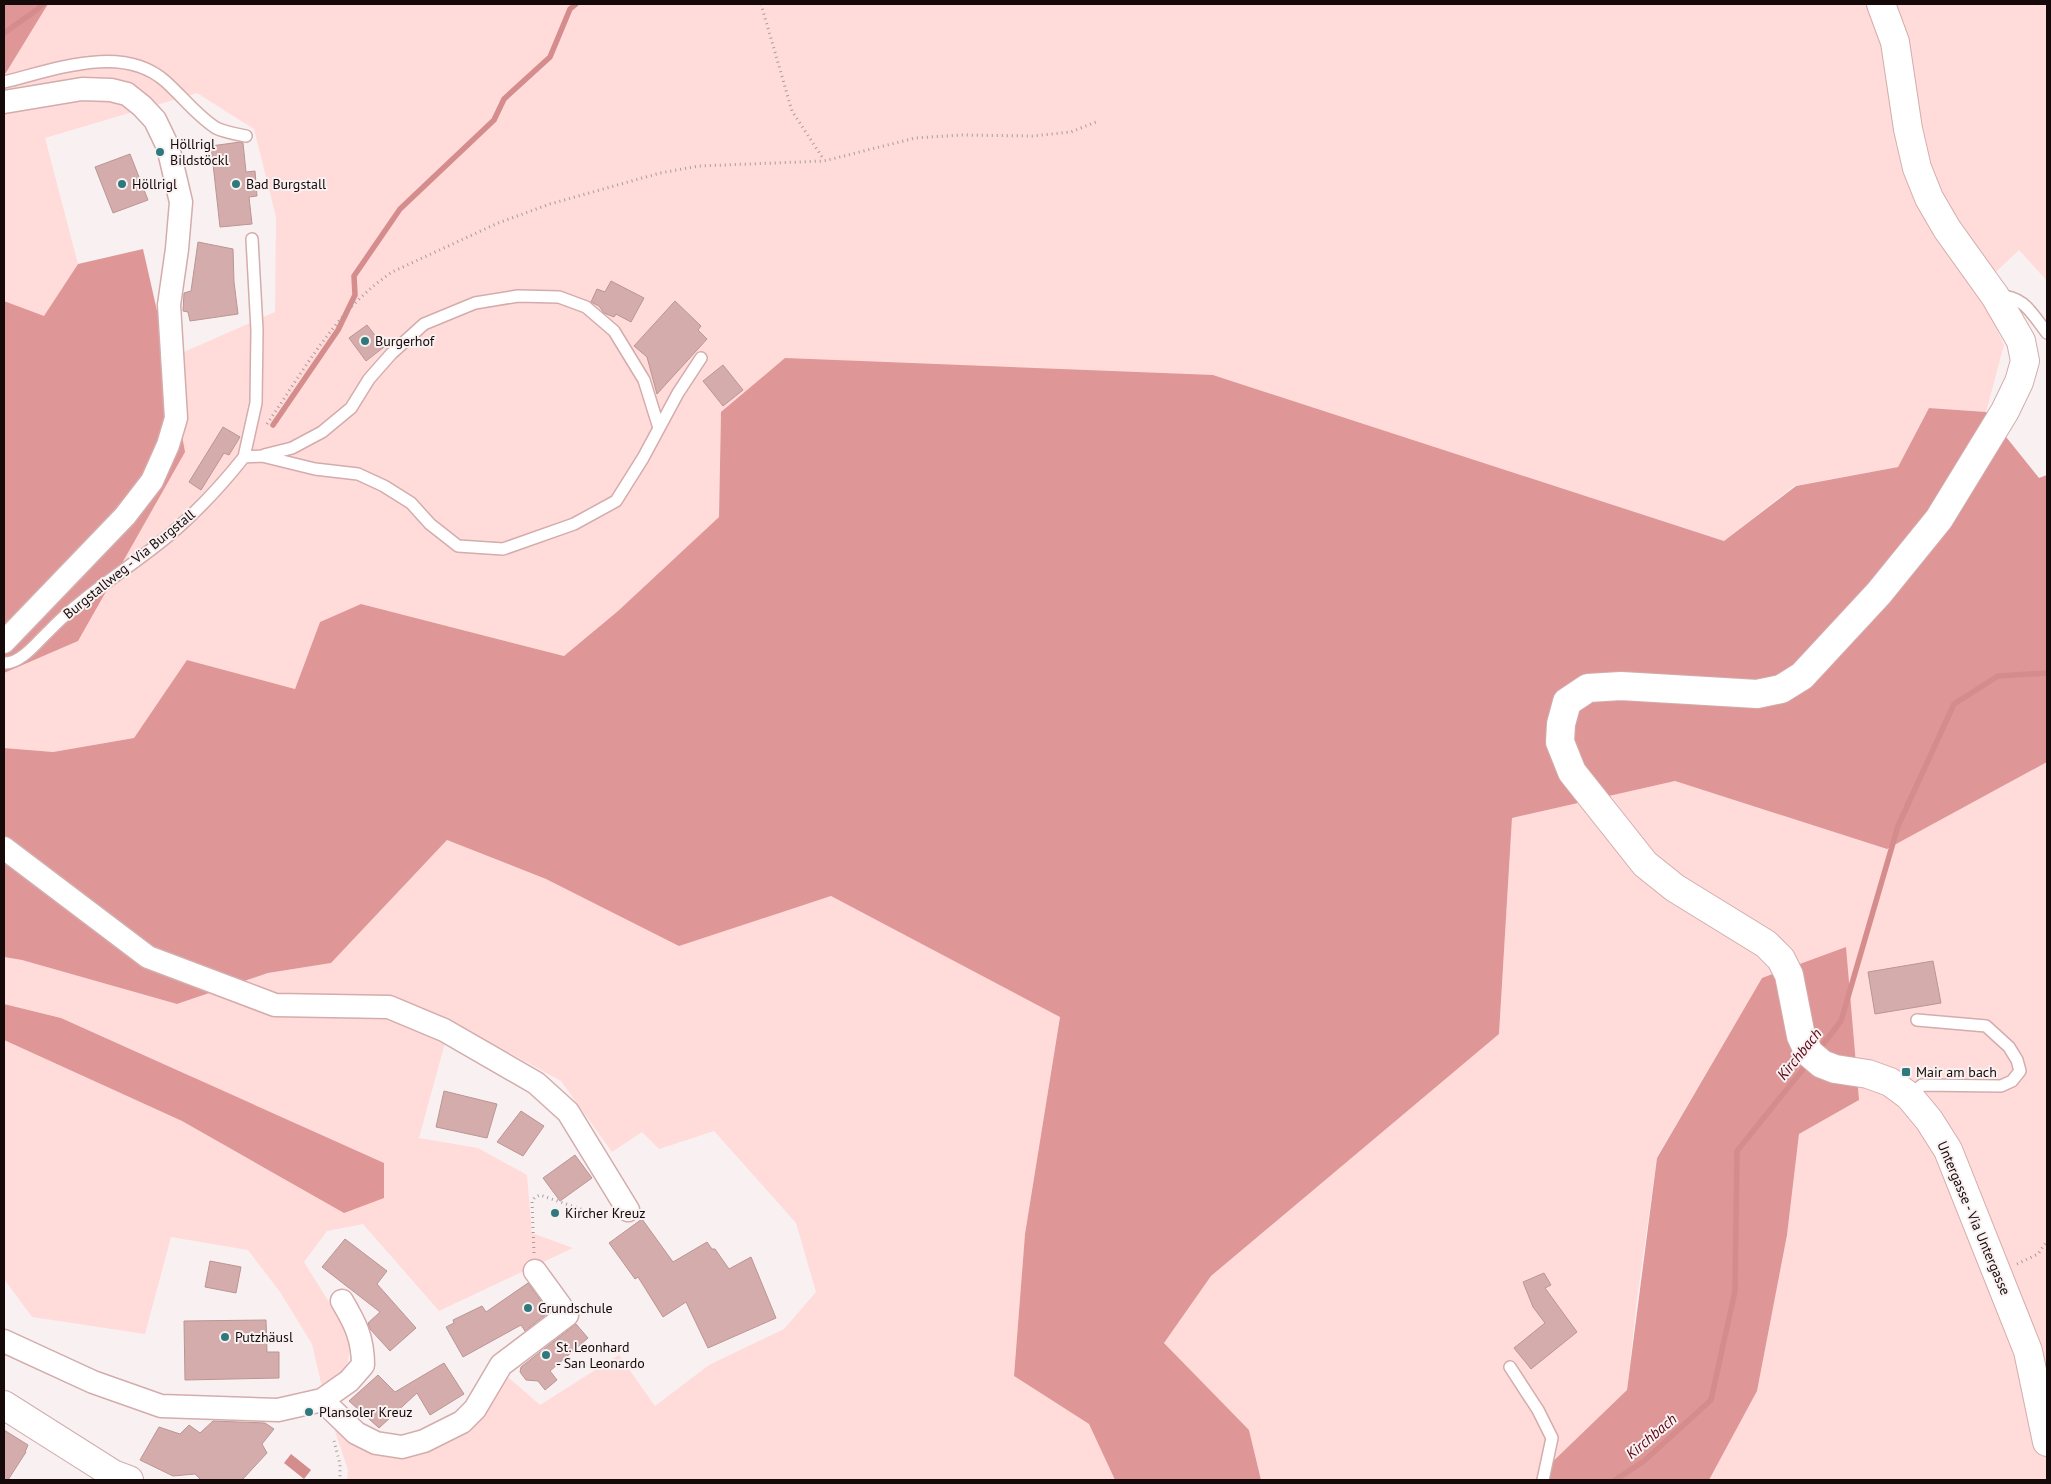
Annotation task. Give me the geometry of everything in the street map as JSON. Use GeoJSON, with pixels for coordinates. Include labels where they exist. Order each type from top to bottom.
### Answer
{"type":"FeatureCollection","features":[{"type":"Feature","properties":{"kind":"street","name":"Untergasse - Via Untergasse"},"geometry":{"type":"LineString","coordinates":[[1881,4],[1895,42],[1908,129],[1917,168],[1929,198],[1947,229],[1995,296],[2020,341],[2025,362],[2020,382],[2005,411],[1939,519],[1879,593],[1802,676],[1781,689],[1757,694],[1621,686],[1588,688],[1567,702],[1561,724],[1560,742],[1572,772],[1645,864],[1675,888],[1766,944],[1781,958],[1789,975],[1801,1036],[1809,1052],[1822,1064],[1834,1069],[1868,1074],[1890,1082],[1909,1096],[1929,1120],[1948,1150],[2028,1351],[2047,1442]]}},
{"type":"Feature","properties":{"kind":"street","name":"Burgstallweg - Via Burgstall"},"geometry":{"type":"LineString","coordinates":[[4,102],[82,89],[112,90],[128,94],[155,120],[168,148],[181,202],[178,249],[169,305],[176,418],[168,444],[152,481],[125,516],[4,642]]}},
{"type":"Feature","properties":{"kind":"street"},"geometry":{"type":"LineString","coordinates":[[4,848],[148,957],[275,1005],[389,1007],[444,1030],[536,1083],[568,1112],[628,1210]]}},
{"type":"Feature","properties":{"kind":"street"},"geometry":{"type":"LineString","coordinates":[[322,1400],[356,1433],[376,1443],[402,1447],[424,1441],[462,1422],[475,1409],[501,1365],[567,1315],[535,1271]]}},
{"type":"Feature","properties":{"kind":"street"},"geometry":{"type":"LineString","coordinates":[[4,1341],[93,1382],[161,1406],[278,1410],[322,1400],[349,1381],[363,1365],[363,1347],[356,1324],[342,1301]]}},
{"type":"Feature","properties":{"kind":"street"},"geometry":{"type":"LineString","coordinates":[[4,1405],[113,1474],[129,1480]]}},
{"type":"Feature","properties":{"kind":"lane"},"geometry":{"type":"LineString","coordinates":[[4,82],[100,60],[130,63],[144,67],[164,80],[202,117],[218,129],[246,136]]}},
{"type":"Feature","properties":{"kind":"lane"},"geometry":{"type":"LineString","coordinates":[[252,239],[257,330],[256,402],[244,457],[262,456],[292,448],[322,432],[351,408],[369,379],[391,354],[424,324],[475,303],[518,296],[559,297],[586,307],[614,331],[644,380],[659,428]]}},
{"type":"Feature","properties":{"kind":"lane"},"geometry":{"type":"LineString","coordinates":[[1995,296],[2006,296],[2022,301],[2047,333]]}},
{"type":"Feature","properties":{"kind":"lane"},"geometry":{"type":"LineString","coordinates":[[262,456],[314,468],[358,474],[384,486],[411,503],[430,524],[458,546],[503,549],[574,524],[616,501],[643,458],[678,392],[701,358]]}},
{"type":"Feature","properties":{"kind":"lane","name":"Burgstallweg - Via Burgstall"},"geometry":{"type":"LineString","coordinates":[[4,663],[9,663],[28,651],[56,623],[181,525],[216,492],[244,457]]}},
{"type":"Feature","properties":{"kind":"lane"},"geometry":{"type":"LineString","coordinates":[[1909,1096],[1922,1085],[2001,1086],[2012,1081],[2020,1071],[2017,1060],[2009,1047],[1986,1026],[1917,1020]]}},
{"type":"Feature","properties":{"kind":"lane"},"geometry":{"type":"LineString","coordinates":[[1510,1366],[1538,1410],[1552,1438],[1543,1480]]}},
{"type":"Feature","properties":{"kind":"path"},"geometry":{"type":"LineString","coordinates":[[761,4],[792,110],[824,161]]}},
{"type":"Feature","properties":{"kind":"path"},"geometry":{"type":"LineString","coordinates":[[266,425],[327,335],[348,310],[379,281],[392,272],[498,223],[550,204],[660,173],[699,166],[824,161],[915,138],[961,135],[1032,136],[1071,132],[1096,122]]}},
{"type":"Feature","properties":{"kind":"path"},"geometry":{"type":"LineString","coordinates":[[535,1271],[532,1201],[535,1197],[540,1196],[604,1217],[628,1210]]}},
{"type":"Feature","properties":{"kind":"path"},"geometry":{"type":"LineString","coordinates":[[1997,1271],[2038,1254],[2047,1241]]}},
{"type":"Feature","properties":{"kind":"shaded area"},"geometry":{"type":"Polygon","coordinates":[[[4,4],[48,4],[4,76],[4,4]]]}},
{"type":"Feature","properties":{"kind":"shaded area"},"geometry":{"type":"Polygon","coordinates":[[[48,4],[2047,4],[2047,281],[2019,250],[1978,289],[2004,345],[1986,412],[1929,408],[1898,467],[1794,486],[1724,541],[1213,375],[721,412],[719,517],[618,611],[564,656],[361,604],[320,622],[295,689],[188,660],[134,738],[53,752],[4,748],[4,673],[78,641],[168,359],[275,312],[276,217],[254,129],[197,93],[45,138],[78,264],[44,317],[4,301],[4,76],[48,4]]]}},
{"type":"Feature","properties":{"kind":"shaded area"},"geometry":{"type":"Polygon","coordinates":[[[143,249],[168,359],[185,452],[78,641],[4,673],[4,301],[44,316],[78,264],[143,249]]]}},
{"type":"Feature","properties":{"kind":"shaded area"},"geometry":{"type":"Polygon","coordinates":[[[785,358],[1213,375],[1724,541],[1796,486],[1898,467],[1929,408],[1986,412],[2039,478],[2047,475],[2047,762],[1887,849],[1675,781],[1512,818],[1499,1034],[1211,1276],[1164,1343],[1249,1430],[1261,1480],[1115,1480],[1089,1424],[1014,1376],[1025,1234],[1060,1017],[831,896],[679,946],[546,879],[447,840],[331,963],[268,973],[177,1004],[22,960],[4,957],[4,748],[53,752],[134,738],[187,660],[295,689],[320,622],[361,604],[564,656],[618,611],[719,517],[721,412],[785,358]]]}},
{"type":"Feature","properties":{"kind":"shaded area"},"geometry":{"type":"Polygon","coordinates":[[[2047,762],[2047,1480],[1709,1480],[1757,1391],[1787,1235],[1799,1134],[1859,1100],[1762,978],[1657,1157],[1637,1299],[1627,1390],[1546,1468],[1543,1480],[1261,1480],[1249,1430],[1164,1343],[1211,1276],[1499,1034],[1512,818],[1675,781],[1887,849],[2047,762]]]}},
{"type":"Feature","properties":{"kind":"shaded area"},"geometry":{"type":"Polygon","coordinates":[[[447,840],[546,879],[679,945],[831,896],[1060,1016],[1025,1234],[1014,1376],[1089,1424],[1115,1480],[347,1480],[348,1470],[330,1416],[374,1455],[424,1449],[481,1416],[508,1377],[540,1405],[619,1355],[655,1406],[709,1365],[784,1329],[816,1292],[796,1223],[714,1131],[659,1149],[642,1132],[612,1152],[561,1081],[451,1021],[419,1138],[478,1148],[527,1175],[532,1233],[573,1248],[439,1311],[363,1224],[327,1231],[304,1262],[352,1339],[346,1371],[322,1387],[312,1344],[280,1292],[248,1250],[171,1237],[145,1334],[32,1317],[4,1279],[4,1040],[182,1121],[344,1213],[193,1077],[61,1018],[4,1004],[4,957],[22,960],[177,1004],[268,973],[331,963],[447,840]]]}},
{"type":"Feature","properties":{"kind":"shaded area"},"geometry":{"type":"Polygon","coordinates":[[[1846,947],[1859,1100],[1799,1134],[1787,1235],[1757,1391],[1709,1480],[1543,1480],[1546,1468],[1627,1390],[1657,1158],[1762,978],[1846,947]]]}},
{"type":"Feature","properties":{"kind":"shaded area"},"geometry":{"type":"Polygon","coordinates":[[[4,1004],[61,1018],[384,1163],[384,1198],[344,1213],[182,1121],[4,1040],[4,1004]]]}},
{"type":"Feature","properties":{"kind":"shaded area"},"geometry":{"type":"Polygon","coordinates":[[[291,1454],[311,1470],[304,1479],[284,1463],[291,1454]]]}},
{"type":"Feature","properties":{"kind":"building","name":"Bad Burgstall"},"geometry":{"type":"Polygon","coordinates":[[[243,143],[246,172],[255,171],[257,196],[249,197],[252,224],[220,227],[211,146],[243,143]]]}},
{"type":"Feature","properties":{"kind":"building","name":"Höllrigl"},"geometry":{"type":"Polygon","coordinates":[[[130,154],[148,200],[113,213],[95,167],[130,154]]]}},
{"type":"Feature","properties":{"kind":"building"},"geometry":{"type":"Polygon","coordinates":[[[198,242],[233,249],[234,282],[238,314],[190,321],[188,312],[183,311],[184,293],[191,291],[198,242]]]}},
{"type":"Feature","properties":{"kind":"building"},"geometry":{"type":"Polygon","coordinates":[[[611,281],[644,298],[631,322],[616,314],[614,317],[604,313],[599,306],[591,302],[597,289],[605,292],[611,281]]]}},
{"type":"Feature","properties":{"kind":"building"},"geometry":{"type":"Polygon","coordinates":[[[675,301],[701,326],[698,330],[707,339],[657,394],[647,357],[634,346],[675,301]]]}},
{"type":"Feature","properties":{"kind":"building","name":"Burgerhof"},"geometry":{"type":"Polygon","coordinates":[[[367,325],[384,347],[366,361],[349,338],[367,325]]]}},
{"type":"Feature","properties":{"kind":"building"},"geometry":{"type":"Polygon","coordinates":[[[723,365],[743,390],[723,406],[703,381],[723,365]]]}},
{"type":"Feature","properties":{"kind":"building"},"geometry":{"type":"Polygon","coordinates":[[[223,427],[240,437],[229,455],[224,453],[201,490],[189,482],[223,427]]]}},
{"type":"Feature","properties":{"kind":"building"},"geometry":{"type":"Polygon","coordinates":[[[1933,961],[1941,1003],[1875,1014],[1868,972],[1933,961]]]}},
{"type":"Feature","properties":{"kind":"building"},"geometry":{"type":"Polygon","coordinates":[[[444,1091],[497,1104],[487,1138],[436,1127],[444,1091]]]}},
{"type":"Feature","properties":{"kind":"building"},"geometry":{"type":"Polygon","coordinates":[[[521,1111],[544,1126],[523,1156],[497,1142],[521,1111]]]}},
{"type":"Feature","properties":{"kind":"building"},"geometry":{"type":"Polygon","coordinates":[[[575,1155],[592,1178],[560,1201],[543,1178],[575,1155]]]}},
{"type":"Feature","properties":{"kind":"building"},"geometry":{"type":"Polygon","coordinates":[[[642,1219],[673,1262],[707,1242],[712,1249],[715,1249],[729,1269],[751,1257],[776,1318],[708,1348],[686,1302],[663,1317],[638,1277],[635,1279],[609,1243],[642,1219]]]}},
{"type":"Feature","properties":{"kind":"building"},"geometry":{"type":"Polygon","coordinates":[[[345,1239],[387,1271],[377,1284],[416,1328],[390,1351],[370,1329],[368,1323],[380,1312],[322,1267],[345,1239]]]}},
{"type":"Feature","properties":{"kind":"building"},"geometry":{"type":"Polygon","coordinates":[[[210,1261],[241,1267],[236,1293],[205,1287],[210,1261]]]}},
{"type":"Feature","properties":{"kind":"building"},"geometry":{"type":"Polygon","coordinates":[[[1544,1273],[1551,1285],[1545,1288],[1577,1332],[1531,1369],[1514,1348],[1545,1323],[1533,1307],[1523,1282],[1544,1273]]]}},
{"type":"Feature","properties":{"kind":"building"},"geometry":{"type":"Polygon","coordinates":[[[528,1283],[549,1312],[525,1331],[521,1325],[463,1357],[446,1327],[454,1323],[453,1320],[482,1306],[486,1312],[528,1283]]]}},
{"type":"Feature","properties":{"kind":"building","name":"Putzhäusl"},"geometry":{"type":"Polygon","coordinates":[[[266,1320],[267,1352],[279,1352],[279,1378],[185,1380],[184,1321],[266,1320]]]}},
{"type":"Feature","properties":{"kind":"building","name":"St. Leonhard - San Leonardo"},"geometry":{"type":"Polygon","coordinates":[[[576,1324],[588,1338],[550,1371],[557,1380],[545,1390],[538,1381],[526,1380],[520,1372],[521,1367],[576,1324]]]}},
{"type":"Feature","properties":{"kind":"building"},"geometry":{"type":"Polygon","coordinates":[[[444,1363],[464,1394],[430,1415],[417,1393],[379,1428],[349,1401],[378,1375],[395,1392],[444,1363]]]}},
{"type":"Feature","properties":{"kind":"building"},"geometry":{"type":"Polygon","coordinates":[[[213,1421],[265,1423],[274,1429],[262,1444],[267,1453],[242,1480],[201,1480],[195,1474],[173,1476],[140,1460],[159,1427],[180,1434],[189,1425],[200,1433],[213,1421]]]}},
{"type":"Feature","properties":{"kind":"building"},"geometry":{"type":"Polygon","coordinates":[[[4,1430],[28,1445],[26,1452],[8,1480],[4,1480],[4,1430]]]}},
{"type":"Feature","properties":{"kind":"waterway"},"geometry":{"type":"LineString","coordinates":[[4,33],[38,9],[42,4]]}},
{"type":"Feature","properties":{"kind":"waterway"},"geometry":{"type":"LineString","coordinates":[[273,425],[338,330],[355,295],[354,276],[400,209],[494,120],[504,99],[550,57],[570,9],[576,4]]}},
{"type":"Feature","properties":{"kind":"waterway","name":"Kirchbach"},"geometry":{"type":"LineString","coordinates":[[1817,1052],[1841,1021],[1898,826],[1954,704],[1998,676],[2047,673]]}},
{"type":"Feature","properties":{"kind":"waterway","name":"Kirchbach"},"geometry":{"type":"LineString","coordinates":[[1615,1480],[1644,1461],[1711,1400],[1735,1291],[1737,1151],[1808,1063]]}},
{"type":"Feature","properties":{"kind":"place","name":"Höllrigl Bildstöckl"},"geometry":{"type":"Point","coordinates":[160,152]}},
{"type":"Feature","properties":{"kind":"place","name":"Höllrigl"},"geometry":{"type":"Point","coordinates":[122,184]}},
{"type":"Feature","properties":{"kind":"place","name":"Bad Burgstall"},"geometry":{"type":"Point","coordinates":[236,184]}},
{"type":"Feature","properties":{"kind":"place","name":"Burgerhof"},"geometry":{"type":"Point","coordinates":[365,341]}},
{"type":"Feature","properties":{"kind":"place","name":"Mair am bach"},"geometry":{"type":"Point","coordinates":[1906,1072]}},
{"type":"Feature","properties":{"kind":"place","name":"Kircher Kreuz"},"geometry":{"type":"Point","coordinates":[555,1213]}},
{"type":"Feature","properties":{"kind":"place","name":"Grundschule"},"geometry":{"type":"Point","coordinates":[528,1308]}},
{"type":"Feature","properties":{"kind":"place","name":"Putzhäusl"},"geometry":{"type":"Point","coordinates":[225,1337]}},
{"type":"Feature","properties":{"kind":"place","name":"St. Leonhard - San Leonardo"},"geometry":{"type":"Point","coordinates":[546,1355]}},
{"type":"Feature","properties":{"kind":"place","name":"Plansoler Kreuz"},"geometry":{"type":"Point","coordinates":[309,1412]}}]}
